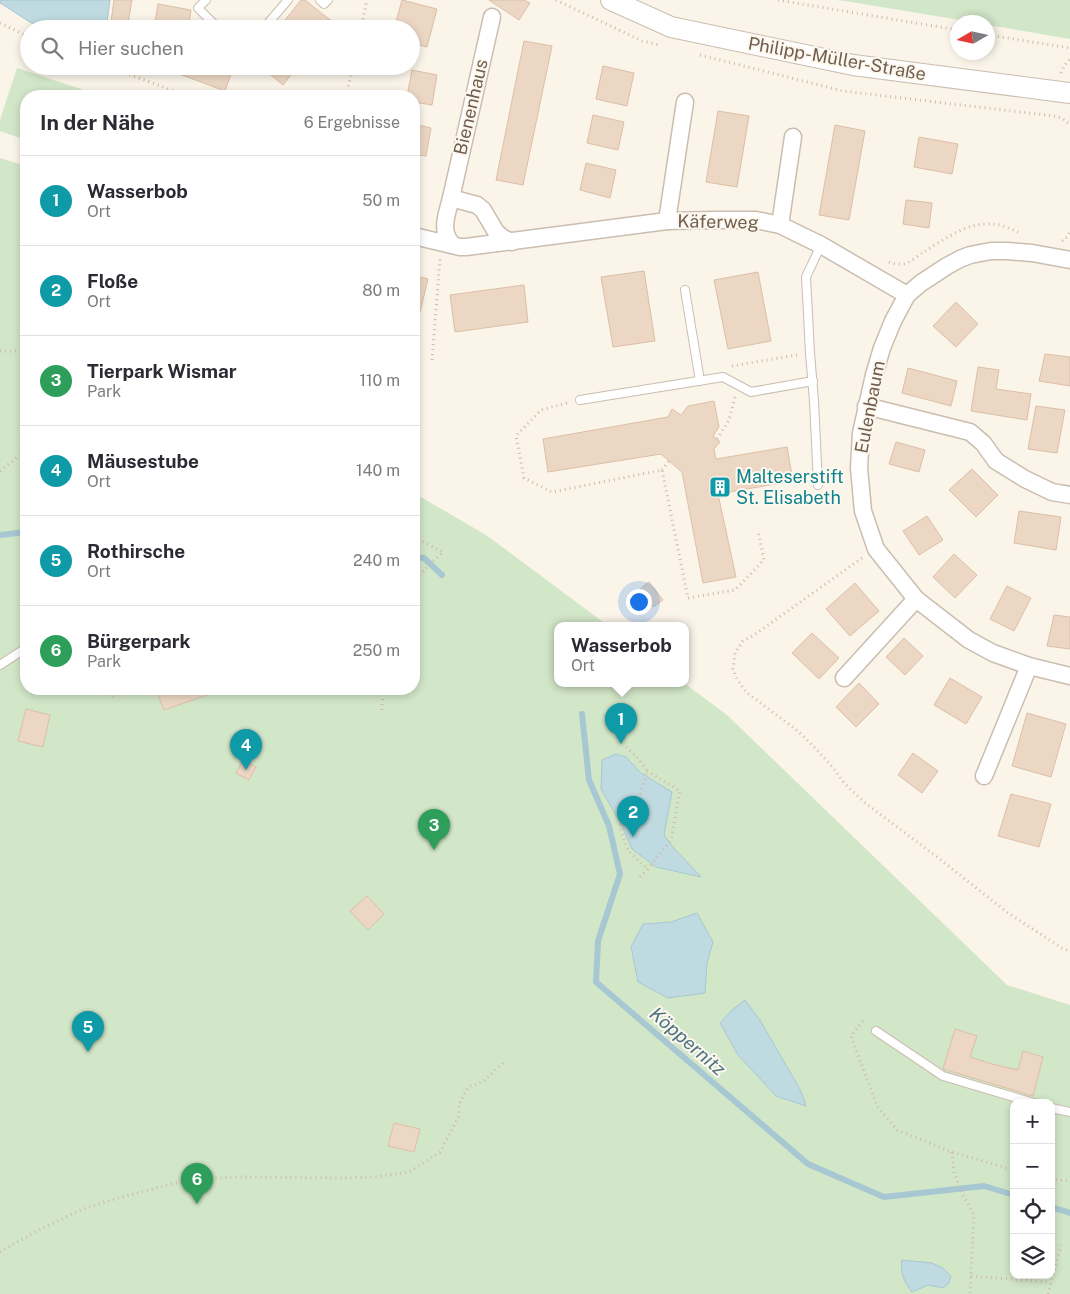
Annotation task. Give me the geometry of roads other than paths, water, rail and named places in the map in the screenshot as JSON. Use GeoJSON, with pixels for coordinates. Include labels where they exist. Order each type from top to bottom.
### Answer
{"type":"FeatureCollection","features":[{"type":"Feature","properties":{"kind":"street","name":"Philipp-Müller-Straße"},"geometry":{"type":"LineString","coordinates":[[611,0],[671,27],[852,65],[1070,93]]}},
{"type":"Feature","properties":{"kind":"street","name":"Bienenhaus"},"geometry":{"type":"LineString","coordinates":[[451,198],[492,17]]}},
{"type":"Feature","properties":{"kind":"street"},"geometry":{"type":"LineString","coordinates":[[667,221],[684,102]]}},
{"type":"Feature","properties":{"kind":"street"},"geometry":{"type":"LineString","coordinates":[[780,225],[793,137]]}},
{"type":"Feature","properties":{"kind":"street"},"geometry":{"type":"LineString","coordinates":[[447,244],[445,226],[451,198],[477,205],[483,210],[496,232],[512,242]]}},
{"type":"Feature","properties":{"kind":"street","name":"Käferweg"},"geometry":{"type":"LineString","coordinates":[[420,237],[460,248],[667,221],[756,220],[780,225],[820,245],[907,295]]}},
{"type":"Feature","properties":{"kind":"street","name":"Eulenbaum"},"geometry":{"type":"LineString","coordinates":[[1070,260],[1032,253],[991,251],[960,259],[921,283],[907,295],[893,321],[882,348],[866,406],[861,434],[859,468],[863,510],[876,549],[916,600],[969,640],[993,653],[1029,666],[1070,676]]}},
{"type":"Feature","properties":{"kind":"street"},"geometry":{"type":"LineString","coordinates":[[866,406],[970,432],[983,444],[996,461],[1025,479],[1052,492],[1070,495]]}},
{"type":"Feature","properties":{"kind":"street"},"geometry":{"type":"LineString","coordinates":[[844,678],[916,600]]}},
{"type":"Feature","properties":{"kind":"street"},"geometry":{"type":"LineString","coordinates":[[984,776],[1029,666]]}},
{"type":"Feature","properties":{"kind":"lane"},"geometry":{"type":"LineString","coordinates":[[206,0],[198,8],[210,20]]}},
{"type":"Feature","properties":{"kind":"lane"},"geometry":{"type":"LineString","coordinates":[[271,20],[288,0]]}},
{"type":"Feature","properties":{"kind":"lane"},"geometry":{"type":"LineString","coordinates":[[320,0],[324,4],[328,0]]}},
{"type":"Feature","properties":{"kind":"lane"},"geometry":{"type":"LineString","coordinates":[[818,484],[806,277],[820,245]]}},
{"type":"Feature","properties":{"kind":"lane"},"geometry":{"type":"LineString","coordinates":[[685,290],[700,381]]}},
{"type":"Feature","properties":{"kind":"lane"},"geometry":{"type":"LineString","coordinates":[[580,400],[723,378],[751,392],[813,381]]}},
{"type":"Feature","properties":{"kind":"lane"},"geometry":{"type":"LineString","coordinates":[[0,665],[20,652]]}},
{"type":"Feature","properties":{"kind":"lane"},"geometry":{"type":"LineString","coordinates":[[876,1031],[943,1076],[1021,1099]]}},
{"type":"Feature","properties":{"kind":"lane"},"geometry":{"type":"LineString","coordinates":[[1055,1109],[1070,1112]]}},
{"type":"Feature","properties":{"kind":"water"},"geometry":{"type":"Polygon","coordinates":[[[0,0],[110,0],[107,20],[27,20],[0,3],[0,0]]]}},
{"type":"Feature","properties":{"kind":"water"},"geometry":{"type":"Polygon","coordinates":[[[616,754],[626,757],[641,773],[672,792],[664,835],[701,877],[656,867],[632,849],[621,824],[601,789],[602,760],[616,754]]]}},
{"type":"Feature","properties":{"kind":"water"},"geometry":{"type":"Polygon","coordinates":[[[697,913],[713,942],[707,963],[705,993],[668,998],[638,982],[631,947],[643,924],[671,922],[697,913]]]}},
{"type":"Feature","properties":{"kind":"water"},"geometry":{"type":"Polygon","coordinates":[[[745,1000],[760,1020],[801,1091],[806,1106],[776,1096],[738,1055],[720,1023],[745,1000]]]}},
{"type":"Feature","properties":{"kind":"water"},"geometry":{"type":"Polygon","coordinates":[[[902,1260],[932,1263],[943,1268],[951,1276],[949,1283],[943,1288],[928,1285],[912,1292],[903,1277],[902,1260]]]}},
{"type":"Feature","properties":{"kind":"waterway","name":"Köppernitz"},"geometry":{"type":"LineString","coordinates":[[0,535],[20,533]]}},
{"type":"Feature","properties":{"kind":"waterway","name":"Köppernitz"},"geometry":{"type":"LineString","coordinates":[[420,558],[424,558],[442,575]]}},
{"type":"Feature","properties":{"kind":"waterway","name":"Köppernitz"},"geometry":{"type":"LineString","coordinates":[[582,714],[589,780],[609,826],[620,874],[598,941],[596,982],[808,1164],[884,1197],[984,1186],[1010,1194]]}},
{"type":"Feature","properties":{"kind":"waterway","name":"Köppernitz"},"geometry":{"type":"LineString","coordinates":[[1055,1208],[1070,1213]]}},
{"type":"Feature","properties":{"kind":"place","name":"Malteserstift St. Elisabeth"},"geometry":{"type":"Point","coordinates":[720,487]}},
{"type":"Feature","properties":{"kind":"place","name":"Wasserbob"},"geometry":{"type":"Point","coordinates":[621,744]}},
{"type":"Feature","properties":{"kind":"place","name":"Mäusestube"},"geometry":{"type":"Point","coordinates":[246,770]}},
{"type":"Feature","properties":{"kind":"place","name":"Floße"},"geometry":{"type":"Point","coordinates":[633,837]}},
{"type":"Feature","properties":{"kind":"place","name":"Tierpark Wismar"},"geometry":{"type":"Point","coordinates":[434,850]}},
{"type":"Feature","properties":{"kind":"place","name":"Rothirsche"},"geometry":{"type":"Point","coordinates":[88,1052]}},
{"type":"Feature","properties":{"kind":"place","name":"Bürgerpark"},"geometry":{"type":"Point","coordinates":[197,1204]}}]}
